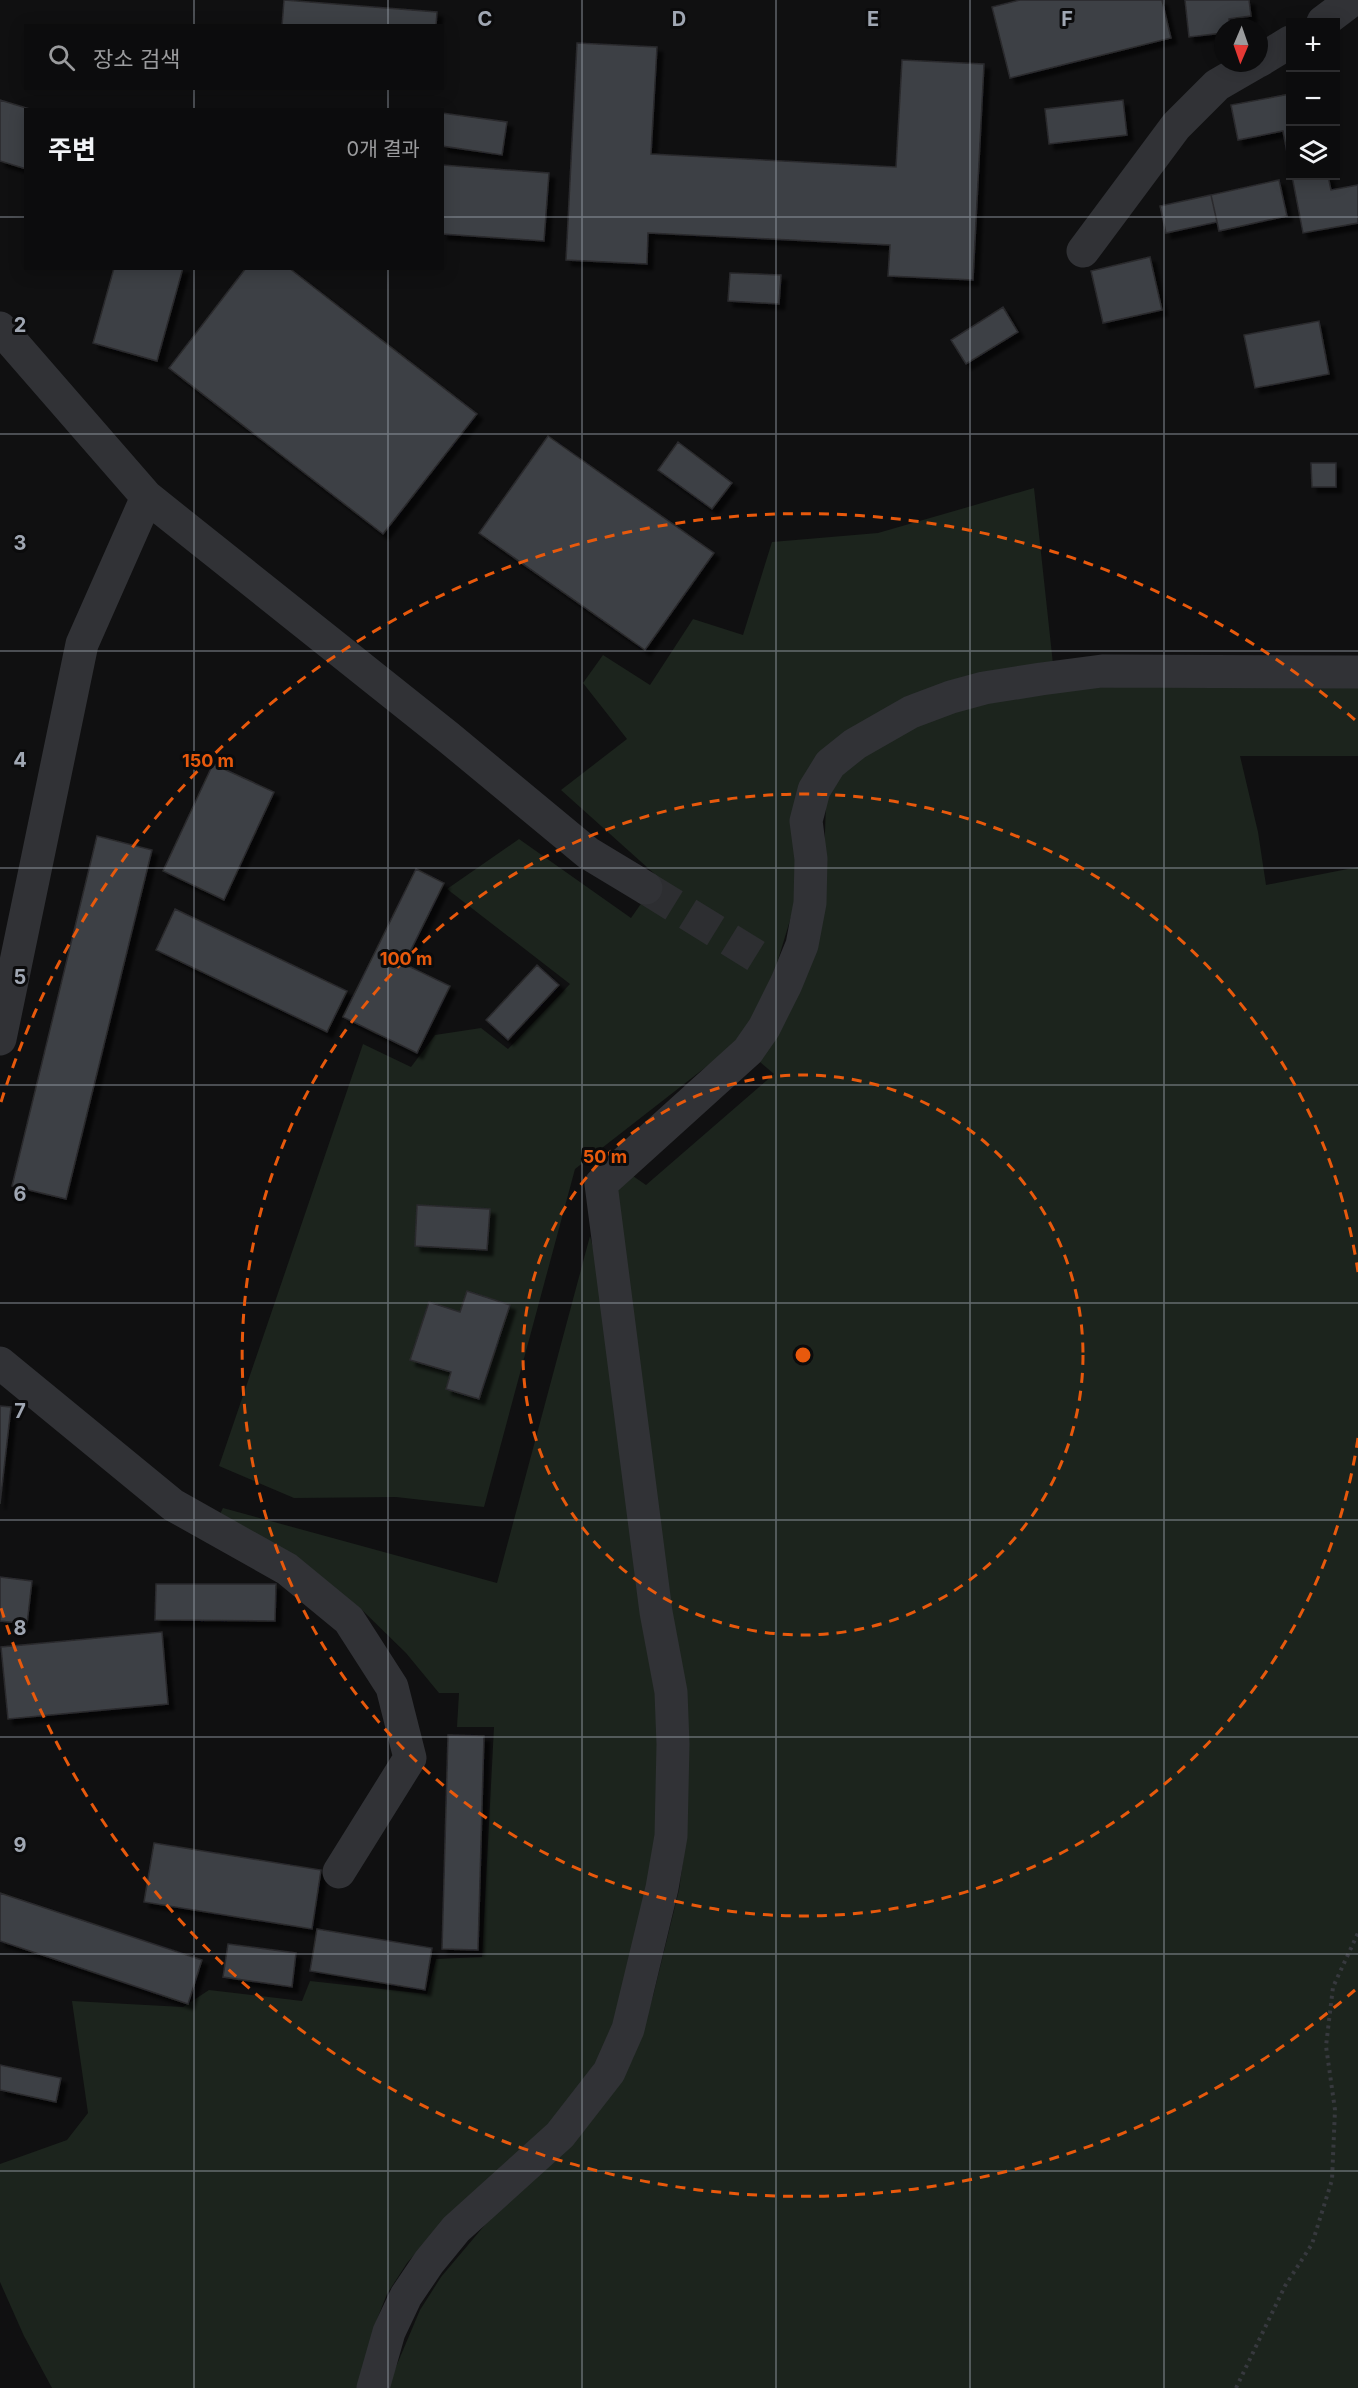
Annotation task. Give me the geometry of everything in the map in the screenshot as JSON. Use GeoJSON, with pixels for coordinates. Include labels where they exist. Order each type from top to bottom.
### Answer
{"type":"FeatureCollection","features":[{"type":"Feature","properties":{"kind":"street"},"geometry":{"type":"LineString","coordinates":[[1328,18],[1352,0]]}},
{"type":"Feature","properties":{"kind":"street"},"geometry":{"type":"LineString","coordinates":[[1268,55],[1286,44]]}},
{"type":"Feature","properties":{"kind":"street"},"geometry":{"type":"LineString","coordinates":[[1083,251],[1176,126],[1217,85],[1240,72]]}},
{"type":"Feature","properties":{"kind":"street"},"geometry":{"type":"LineString","coordinates":[[0,328],[147,497],[448,737],[588,853],[646,888]]}},
{"type":"Feature","properties":{"kind":"street"},"geometry":{"type":"LineString","coordinates":[[0,1039],[82,644],[147,497]]}},
{"type":"Feature","properties":{"kind":"street"},"geometry":{"type":"LineString","coordinates":[[373,2388],[389,2332],[406,2296],[429,2262],[456,2229],[560,2135],[609,2072],[628,2029],[662,1888],[671,1836],[674,1744],[671,1692],[656,1612],[602,1184],[748,1051],[775,1007],[802,945],[810,903],[811,859],[806,821],[814,790],[830,764],[855,744],[911,712],[984,688],[1102,671],[1358,672]]}},
{"type":"Feature","properties":{"kind":"street"},"geometry":{"type":"LineString","coordinates":[[0,1363],[173,1504],[287,1569],[349,1620],[392,1687],[410,1758],[339,1872]]}},
{"type":"Feature","properties":{"kind":"path"},"geometry":{"type":"LineString","coordinates":[[1236,2388],[1285,2286],[1311,2244],[1332,2180],[1335,2110],[1326,2046],[1333,1987],[1358,1933]]}},
{"type":"Feature","properties":{"kind":"shaded area"},"geometry":{"type":"Polygon","coordinates":[[[1034,488],[1053,664],[907,696],[868,720],[829,750],[797,897],[765,994],[746,1028],[729,1049],[575,1169],[484,1507],[396,1497],[294,1498],[219,1466],[363,1044],[411,1067],[435,1035],[481,1028],[508,1049],[570,984],[447,889],[519,839],[631,918],[659,878],[561,790],[627,739],[583,683],[603,655],[650,685],[693,619],[743,635],[772,542],[878,533],[1034,488]]]}},
{"type":"Feature","properties":{"kind":"shaded area"},"geometry":{"type":"Polygon","coordinates":[[[1358,684],[1358,756],[1240,756],[1258,832],[1266,885],[1358,867],[1358,2388],[387,2388],[420,2310],[441,2277],[484,2226],[613,2090],[633,2058],[653,1996],[679,1890],[686,1839],[616,1192],[633,1176],[646,1185],[774,1074],[753,1056],[823,892],[826,802],[836,779],[855,757],[922,718],[1038,688],[1358,684]]]}},
{"type":"Feature","properties":{"kind":"shaded area"},"geometry":{"type":"Polygon","coordinates":[[[590,1236],[605,1293],[658,1690],[658,1830],[650,1880],[611,2035],[573,2103],[437,2229],[407,2263],[387,2294],[374,2327],[358,2388],[52,2388],[24,2336],[0,2282],[0,2164],[67,2140],[88,2113],[72,2001],[183,2007],[209,1990],[302,2001],[310,1981],[427,1994],[436,1959],[482,1957],[494,1727],[457,1727],[459,1693],[439,1693],[406,1653],[361,1609],[218,1518],[223,1508],[497,1583],[590,1236]]]}},
{"type":"Feature","properties":{"kind":"building"},"geometry":{"type":"Polygon","coordinates":[[[284,0],[437,12],[436,24],[282,24],[284,0]]]}},
{"type":"Feature","properties":{"kind":"building"},"geometry":{"type":"Polygon","coordinates":[[[1020,0],[1162,0],[1171,38],[1010,78],[992,7],[1020,0]]]}},
{"type":"Feature","properties":{"kind":"building"},"geometry":{"type":"Polygon","coordinates":[[[1185,0],[1249,0],[1251,16],[1214,18],[1214,34],[1189,37],[1185,0]]]}},
{"type":"Feature","properties":{"kind":"building"},"geometry":{"type":"Polygon","coordinates":[[[577,43],[657,47],[651,154],[896,167],[902,60],[984,64],[973,280],[888,276],[890,245],[648,233],[647,264],[566,260],[577,43]]]}},
{"type":"Feature","properties":{"kind":"building"},"geometry":{"type":"Polygon","coordinates":[[[1286,95],[1286,147],[1283,131],[1238,140],[1231,105],[1286,95]]]}},
{"type":"Feature","properties":{"kind":"building"},"geometry":{"type":"Polygon","coordinates":[[[0,100],[26,108],[24,108],[24,168],[0,161],[0,100]]]}},
{"type":"Feature","properties":{"kind":"building"},"geometry":{"type":"Polygon","coordinates":[[[1123,100],[1127,135],[1049,144],[1045,109],[1123,100]]]}},
{"type":"Feature","properties":{"kind":"building"},"geometry":{"type":"Polygon","coordinates":[[[444,113],[507,122],[502,155],[444,146],[444,113]]]}},
{"type":"Feature","properties":{"kind":"building"},"geometry":{"type":"Polygon","coordinates":[[[444,165],[549,173],[544,241],[444,234],[444,165]]]}},
{"type":"Feature","properties":{"kind":"building"},"geometry":{"type":"Polygon","coordinates":[[[1279,180],[1287,216],[1219,231],[1211,195],[1279,180]]]}},
{"type":"Feature","properties":{"kind":"building"},"geometry":{"type":"Polygon","coordinates":[[[1293,180],[1329,180],[1331,190],[1358,185],[1358,223],[1303,233],[1293,180]]]}},
{"type":"Feature","properties":{"kind":"building"},"geometry":{"type":"Polygon","coordinates":[[[1211,195],[1217,222],[1166,233],[1160,206],[1211,195]]]}},
{"type":"Feature","properties":{"kind":"building"},"geometry":{"type":"Polygon","coordinates":[[[1150,257],[1162,310],[1103,323],[1091,271],[1150,257]]]}},
{"type":"Feature","properties":{"kind":"building"},"geometry":{"type":"Polygon","coordinates":[[[113,270],[182,270],[157,361],[93,343],[113,270]]]}},
{"type":"Feature","properties":{"kind":"building"},"geometry":{"type":"Polygon","coordinates":[[[244,270],[292,270],[477,414],[383,534],[169,368],[244,270]]]}},
{"type":"Feature","properties":{"kind":"building"},"geometry":{"type":"Polygon","coordinates":[[[730,273],[781,275],[779,304],[728,301],[730,273]]]}},
{"type":"Feature","properties":{"kind":"building"},"geometry":{"type":"Polygon","coordinates":[[[1003,307],[1018,332],[966,364],[951,340],[1003,307]]]}},
{"type":"Feature","properties":{"kind":"building"},"geometry":{"type":"Polygon","coordinates":[[[1319,321],[1329,374],[1255,388],[1244,335],[1319,321]]]}},
{"type":"Feature","properties":{"kind":"building"},"geometry":{"type":"Polygon","coordinates":[[[548,436],[714,553],[645,650],[479,533],[548,436]]]}},
{"type":"Feature","properties":{"kind":"building"},"geometry":{"type":"Polygon","coordinates":[[[678,442],[732,483],[712,509],[658,470],[678,442]]]}},
{"type":"Feature","properties":{"kind":"building"},"geometry":{"type":"Polygon","coordinates":[[[1311,463],[1336,463],[1336,487],[1312,487],[1311,463]]]}},
{"type":"Feature","properties":{"kind":"building"},"geometry":{"type":"Polygon","coordinates":[[[213,764],[274,792],[224,900],[163,871],[213,764]]]}},
{"type":"Feature","properties":{"kind":"building"},"geometry":{"type":"Polygon","coordinates":[[[97,836],[152,850],[66,1199],[12,1186],[97,836]]]}},
{"type":"Feature","properties":{"kind":"building"},"geometry":{"type":"Polygon","coordinates":[[[416,869],[444,883],[404,964],[450,986],[417,1053],[343,1017],[416,869]]]}},
{"type":"Feature","properties":{"kind":"building"},"geometry":{"type":"Polygon","coordinates":[[[175,909],[347,991],[327,1032],[156,950],[175,909]]]}},
{"type":"Feature","properties":{"kind":"building"},"geometry":{"type":"Polygon","coordinates":[[[537,965],[559,985],[508,1040],[486,1020],[537,965]]]}},
{"type":"Feature","properties":{"kind":"building"},"geometry":{"type":"Polygon","coordinates":[[[417,1205],[490,1209],[487,1250],[415,1246],[417,1205]]]}},
{"type":"Feature","properties":{"kind":"building"},"geometry":{"type":"Polygon","coordinates":[[[467,1291],[510,1305],[479,1399],[446,1389],[451,1372],[410,1360],[429,1302],[460,1312],[467,1291]]]}},
{"type":"Feature","properties":{"kind":"building"},"geometry":{"type":"Polygon","coordinates":[[[0,1406],[11,1407],[0,1504],[0,1406]]]}},
{"type":"Feature","properties":{"kind":"building"},"geometry":{"type":"Polygon","coordinates":[[[0,1577],[32,1581],[27,1624],[0,1621],[0,1577]]]}},
{"type":"Feature","properties":{"kind":"building"},"geometry":{"type":"Polygon","coordinates":[[[156,1584],[276,1584],[275,1621],[155,1620],[156,1584]]]}},
{"type":"Feature","properties":{"kind":"building"},"geometry":{"type":"Polygon","coordinates":[[[162,1632],[168,1704],[8,1719],[1,1647],[162,1632]]]}},
{"type":"Feature","properties":{"kind":"building"},"geometry":{"type":"Polygon","coordinates":[[[448,1735],[484,1736],[478,1950],[442,1949],[448,1735]]]}},
{"type":"Feature","properties":{"kind":"building"},"geometry":{"type":"Polygon","coordinates":[[[154,1843],[321,1870],[312,1929],[144,1902],[154,1843]]]}},
{"type":"Feature","properties":{"kind":"building"},"geometry":{"type":"Polygon","coordinates":[[[0,1893],[202,1960],[188,2004],[0,1941],[0,1893]]]}},
{"type":"Feature","properties":{"kind":"building"},"geometry":{"type":"Polygon","coordinates":[[[317,1929],[432,1948],[425,1990],[310,1971],[317,1929]]]}},
{"type":"Feature","properties":{"kind":"building"},"geometry":{"type":"Polygon","coordinates":[[[228,1944],[296,1953],[292,1987],[223,1977],[228,1944]]]}},
{"type":"Feature","properties":{"kind":"building"},"geometry":{"type":"Polygon","coordinates":[[[0,2065],[61,2078],[56,2102],[0,2090],[0,2065]]]}},
{"type":"Feature","properties":{"kind":"tunnel"},"geometry":{"type":"LineString","coordinates":[[646,888],[756,956]]}}]}
